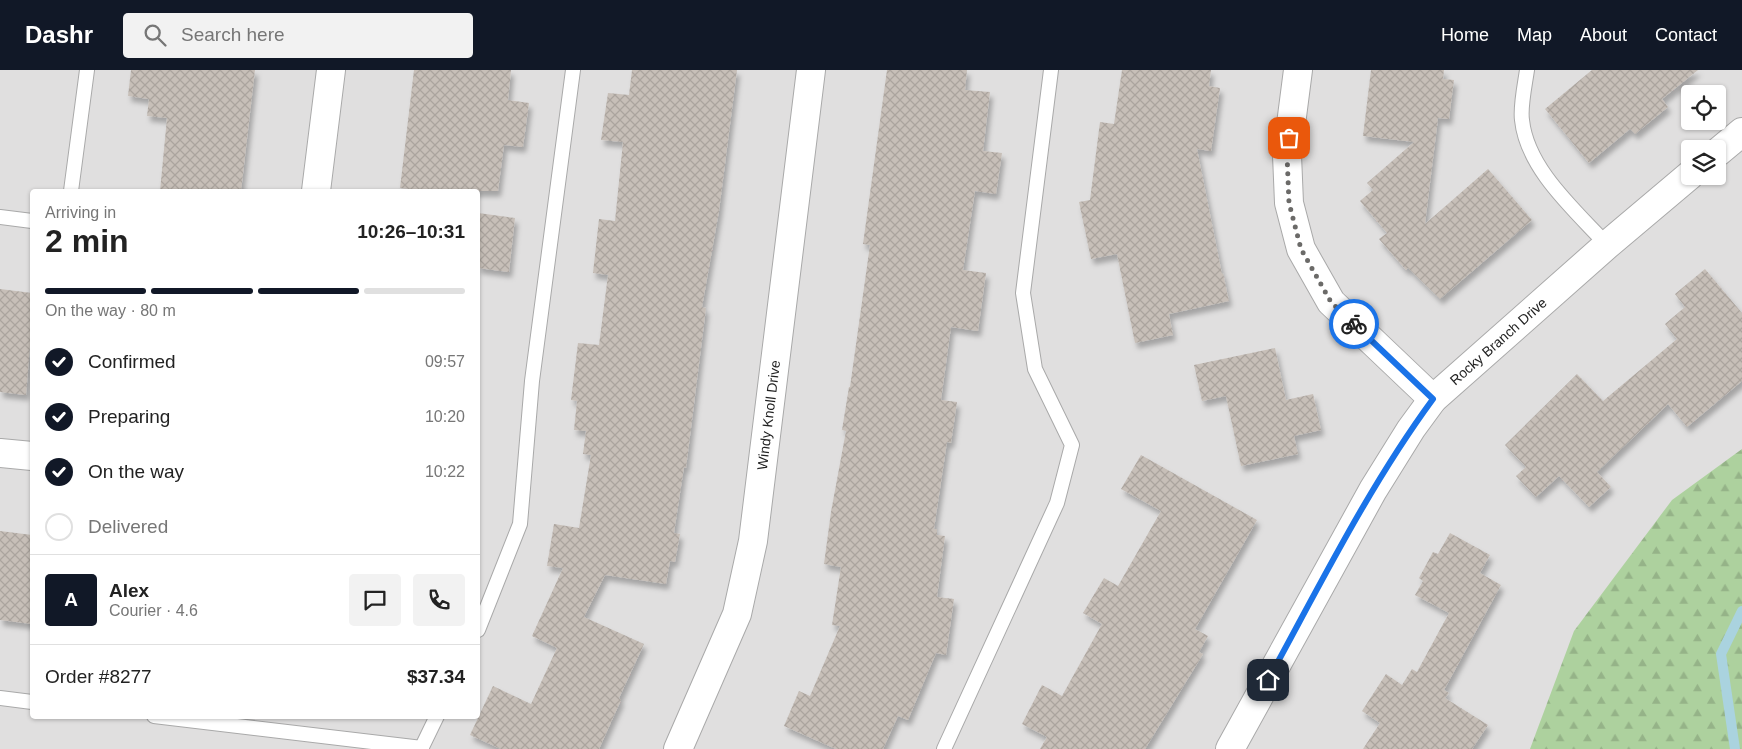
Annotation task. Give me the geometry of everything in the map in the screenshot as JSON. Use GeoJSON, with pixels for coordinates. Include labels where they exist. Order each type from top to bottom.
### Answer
{"type":"FeatureCollection","features":[{"type":"Feature","properties":{"kind":"street"},"geometry":{"type":"LineString","coordinates":[[316,189],[331,70]]}},
{"type":"Feature","properties":{"kind":"street","name":"Windy Knoll Drive"},"geometry":{"type":"LineString","coordinates":[[678,749],[737,614],[753,541],[812,70]]}},
{"type":"Feature","properties":{"kind":"street"},"geometry":{"type":"LineString","coordinates":[[1298,70],[1287,155],[1289,203],[1301,249],[1331,302],[1433,399]]}},
{"type":"Feature","properties":{"kind":"street"},"geometry":{"type":"LineString","coordinates":[[1726,145],[1742,132]]}},
{"type":"Feature","properties":{"kind":"street","name":"Rocky Branch Drive"},"geometry":{"type":"LineString","coordinates":[[1230,749],[1373,490],[1411,429],[1433,399],[1607,245],[1681,183]]}},
{"type":"Feature","properties":{"kind":"street"},"geometry":{"type":"LineString","coordinates":[[0,453],[30,456]]}},
{"type":"Feature","properties":{"kind":"lane"},"geometry":{"type":"LineString","coordinates":[[71,189],[87,70]]}},
{"type":"Feature","properties":{"kind":"lane"},"geometry":{"type":"LineString","coordinates":[[480,625],[520,524],[532,381],[573,70]]}},
{"type":"Feature","properties":{"kind":"lane"},"geometry":{"type":"LineString","coordinates":[[944,749],[1057,503],[1072,445],[1035,369],[1024,293],[1051,70]]}},
{"type":"Feature","properties":{"kind":"lane"},"geometry":{"type":"LineString","coordinates":[[1527,70],[1522,119],[1530,152],[1548,180],[1607,245]]}},
{"type":"Feature","properties":{"kind":"lane"},"geometry":{"type":"LineString","coordinates":[[0,217],[30,221]]}},
{"type":"Feature","properties":{"kind":"lane"},"geometry":{"type":"LineString","coordinates":[[0,698],[30,702]]}},
{"type":"Feature","properties":{"kind":"lane"},"geometry":{"type":"LineString","coordinates":[[178,719],[422,749],[437,719]]}},
{"type":"Feature","properties":{"kind":"shaded area"},"geometry":{"type":"Polygon","coordinates":[[[0,70],[1742,70],[1742,749],[0,749],[0,70]]]}},
{"type":"Feature","properties":{"kind":"green space"},"geometry":{"type":"Polygon","coordinates":[[[1742,449],[1742,749],[1530,749],[1574,631],[1672,500],[1742,449]]]}},
{"type":"Feature","properties":{"kind":"building"},"geometry":{"type":"Polygon","coordinates":[[[131,70],[255,70],[241,189],[160,189],[167,118],[147,116],[149,99],[128,96],[131,70]]]}},
{"type":"Feature","properties":{"kind":"building"},"geometry":{"type":"Polygon","coordinates":[[[414,70],[511,70],[508,100],[529,103],[523,147],[504,145],[498,191],[400,188],[414,70]]]}},
{"type":"Feature","properties":{"kind":"building"},"geometry":{"type":"Polygon","coordinates":[[[632,70],[737,70],[719,211],[702,307],[706,308],[686,468],[684,467],[674,533],[680,534],[675,562],[670,561],[666,584],[605,575],[584,617],[644,644],[619,698],[621,700],[599,749],[501,749],[470,735],[478,719],[480,719],[480,714],[493,686],[531,704],[557,648],[532,636],[563,568],[547,566],[554,524],[579,528],[591,455],[583,454],[586,431],[574,430],[577,401],[571,400],[578,343],[599,345],[608,275],[593,273],[599,219],[615,221],[623,142],[601,140],[608,93],[629,95],[632,70]]]}},
{"type":"Feature","properties":{"kind":"building"},"geometry":{"type":"Polygon","coordinates":[[[887,70],[967,70],[965,90],[990,92],[983,151],[1002,153],[996,194],[975,191],[963,270],[986,273],[978,331],[951,327],[941,400],[957,402],[951,443],[947,442],[934,529],[937,529],[937,535],[945,536],[937,597],[954,599],[946,655],[936,653],[908,720],[898,716],[883,749],[836,749],[784,726],[799,691],[810,696],[840,626],[832,625],[841,567],[824,564],[831,512],[846,431],[842,430],[870,245],[863,244],[887,70]]]}},
{"type":"Feature","properties":{"kind":"building"},"geometry":{"type":"Polygon","coordinates":[[[1122,70],[1211,70],[1209,86],[1220,88],[1211,151],[1197,149],[1229,301],[1169,314],[1173,335],[1135,343],[1117,254],[1091,259],[1079,202],[1090,200],[1100,122],[1114,124],[1122,70]]]}},
{"type":"Feature","properties":{"kind":"building"},"geometry":{"type":"Polygon","coordinates":[[[1371,70],[1444,70],[1443,79],[1454,80],[1449,119],[1438,118],[1425,224],[1488,169],[1532,220],[1440,299],[1408,268],[1406,270],[1379,239],[1387,233],[1360,201],[1373,190],[1367,183],[1414,142],[1363,136],[1371,70]]]}},
{"type":"Feature","properties":{"kind":"building"},"geometry":{"type":"Polygon","coordinates":[[[1592,70],[1698,70],[1662,99],[1668,107],[1635,134],[1630,129],[1589,163],[1545,109],[1592,70]]]}},
{"type":"Feature","properties":{"kind":"building"},"geometry":{"type":"Polygon","coordinates":[[[480,213],[515,218],[509,272],[480,268],[480,213]]]}},
{"type":"Feature","properties":{"kind":"building"},"geometry":{"type":"Polygon","coordinates":[[[1705,269],[1742,313],[1742,381],[1687,427],[1668,404],[1597,472],[1611,487],[1589,507],[1559,476],[1536,497],[1516,476],[1526,467],[1505,445],[1577,374],[1603,401],[1677,339],[1665,324],[1685,307],[1675,294],[1705,269]]]}},
{"type":"Feature","properties":{"kind":"building"},"geometry":{"type":"Polygon","coordinates":[[[0,289],[30,293],[30,346],[26,395],[0,392],[0,289]]]}},
{"type":"Feature","properties":{"kind":"building"},"geometry":{"type":"Polygon","coordinates":[[[1275,348],[1286,400],[1313,394],[1321,430],[1294,436],[1298,454],[1241,466],[1226,396],[1202,401],[1194,365],[1275,348]]]}},
{"type":"Feature","properties":{"kind":"building"},"geometry":{"type":"Polygon","coordinates":[[[1141,455],[1257,520],[1195,629],[1208,636],[1199,652],[1203,654],[1145,749],[1040,749],[1047,737],[1022,724],[1042,685],[1062,696],[1102,624],[1083,613],[1104,578],[1118,586],[1161,511],[1121,489],[1141,455]]]}},
{"type":"Feature","properties":{"kind":"building"},"geometry":{"type":"Polygon","coordinates":[[[0,531],[30,535],[30,624],[0,620],[0,531]]]}},
{"type":"Feature","properties":{"kind":"building"},"geometry":{"type":"Polygon","coordinates":[[[1450,533],[1490,555],[1480,573],[1501,585],[1444,690],[1449,693],[1445,698],[1488,725],[1472,749],[1363,749],[1380,723],[1362,711],[1386,674],[1402,685],[1412,669],[1417,672],[1449,613],[1415,595],[1423,581],[1419,578],[1433,552],[1438,554],[1450,533]]]}},
{"type":"Feature","properties":{"kind":"waterway"},"geometry":{"type":"LineString","coordinates":[[1735,749],[1721,654],[1742,611]]}},
{"type":"Feature","properties":{"kind":"way so far"},"geometry":{"type":"LineString","coordinates":[[1289,138],[1287,155],[1289,203],[1301,249],[1331,302],[1354,324]]}},
{"type":"Feature","properties":{"kind":"route"},"geometry":{"type":"LineString","coordinates":[[1268,680],[1373,490],[1411,429],[1433,399],[1354,324]]}}]}
